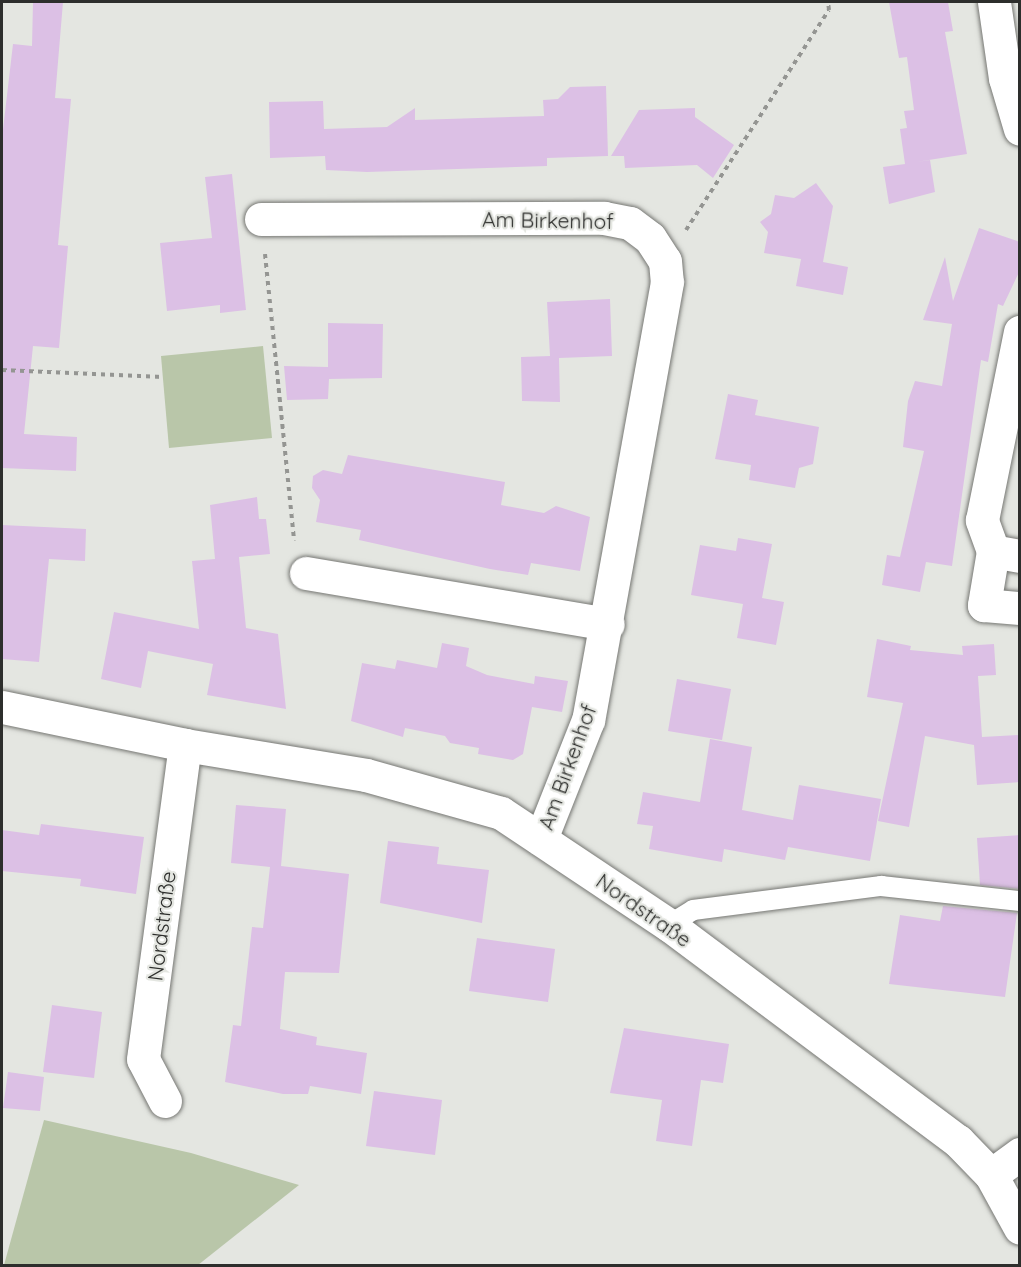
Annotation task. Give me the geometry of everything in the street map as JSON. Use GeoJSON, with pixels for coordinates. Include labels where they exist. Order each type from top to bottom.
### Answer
{"type":"FeatureCollection","features":[{"type":"Feature","properties":{"kind":"street"},"geometry":{"type":"LineString","coordinates":[[994,2],[1005,78],[1020,129]]}},
{"type":"Feature","properties":{"kind":"street","name":"Am Birkenhof"},"geometry":{"type":"LineString","coordinates":[[261,219],[604,218],[630,224],[650,238],[665,261],[667,282],[608,624],[588,720],[541,839]]}},
{"type":"Feature","properties":{"kind":"street"},"geometry":{"type":"LineString","coordinates":[[1020,332],[982,520],[1006,554],[984,605],[1020,608]]}},
{"type":"Feature","properties":{"kind":"street"},"geometry":{"type":"LineString","coordinates":[[306,573],[608,624]]}},
{"type":"Feature","properties":{"kind":"street","name":"Nordstraße"},"geometry":{"type":"LineString","coordinates":[[2,706],[185,745],[441,792],[501,813],[669,925],[910,1104],[991,1175],[1020,1228]]}},
{"type":"Feature","properties":{"kind":"street","name":"Nordstraße"},"geometry":{"type":"LineString","coordinates":[[165,1101],[143,1059],[185,745]]}},
{"type":"Feature","properties":{"kind":"street"},"geometry":{"type":"LineString","coordinates":[[991,1175],[1020,1154]]}},
{"type":"Feature","properties":{"kind":"lane"},"geometry":{"type":"LineString","coordinates":[[669,925],[693,910],[882,886],[1020,901]]}},
{"type":"Feature","properties":{"kind":"path"},"geometry":{"type":"LineString","coordinates":[[665,261],[829,10],[828,2]]}},
{"type":"Feature","properties":{"kind":"path"},"geometry":{"type":"LineString","coordinates":[[261,219],[291,534],[306,573]]}},
{"type":"Feature","properties":{"kind":"path"},"geometry":{"type":"LineString","coordinates":[[2,370],[163,377]]}},
{"type":"Feature","properties":{"kind":"green space"},"geometry":{"type":"Polygon","coordinates":[[[263,346],[272,438],[169,448],[161,356],[263,346]]]}},
{"type":"Feature","properties":{"kind":"green space"},"geometry":{"type":"Polygon","coordinates":[[[44,1120],[191,1153],[299,1185],[198,1265],[4,1265],[44,1120]]]}},
{"type":"Feature","properties":{"kind":"building"},"geometry":{"type":"Polygon","coordinates":[[[33,2],[63,2],[55,98],[71,99],[58,245],[68,246],[59,348],[33,346],[24,434],[77,437],[76,471],[2,468],[2,138],[13,44],[32,46],[33,2]]]}},
{"type":"Feature","properties":{"kind":"building"},"geometry":{"type":"Polygon","coordinates":[[[889,2],[948,2],[953,31],[945,32],[967,154],[916,162],[930,160],[935,192],[889,204],[883,167],[905,164],[900,129],[907,128],[904,111],[914,110],[907,57],[899,58],[889,2]]]}},
{"type":"Feature","properties":{"kind":"building"},"geometry":{"type":"Polygon","coordinates":[[[606,86],[608,156],[547,158],[547,166],[367,172],[326,170],[325,156],[270,158],[269,102],[323,101],[324,129],[387,127],[415,108],[415,120],[544,116],[543,100],[558,99],[570,87],[606,86]]]}},
{"type":"Feature","properties":{"kind":"building"},"geometry":{"type":"Polygon","coordinates":[[[695,108],[695,117],[734,145],[713,178],[697,165],[625,168],[624,156],[611,156],[639,110],[695,108]]]}},
{"type":"Feature","properties":{"kind":"building"},"geometry":{"type":"Polygon","coordinates":[[[232,174],[246,310],[220,313],[220,305],[167,311],[160,243],[212,238],[205,177],[232,174]]]}},
{"type":"Feature","properties":{"kind":"building"},"geometry":{"type":"Polygon","coordinates":[[[816,183],[833,206],[823,262],[848,267],[843,295],[796,286],[801,259],[764,253],[768,232],[760,222],[771,214],[775,195],[794,198],[816,183]]]}},
{"type":"Feature","properties":{"kind":"building"},"geometry":{"type":"Polygon","coordinates":[[[979,228],[1020,242],[1020,270],[1003,306],[998,304],[988,362],[981,360],[952,566],[926,562],[920,592],[882,585],[887,555],[900,557],[924,451],[903,447],[908,401],[915,381],[942,386],[952,324],[923,320],[945,257],[953,301],[979,228]]]}},
{"type":"Feature","properties":{"kind":"building"},"geometry":{"type":"Polygon","coordinates":[[[610,299],[612,356],[559,358],[560,402],[522,401],[521,357],[550,356],[547,302],[610,299]]]}},
{"type":"Feature","properties":{"kind":"building"},"geometry":{"type":"Polygon","coordinates":[[[328,323],[383,324],[382,378],[329,379],[328,399],[287,400],[284,366],[328,367],[328,323]]]}},
{"type":"Feature","properties":{"kind":"building"},"geometry":{"type":"Polygon","coordinates":[[[728,394],[758,400],[755,415],[819,427],[813,464],[799,468],[795,488],[749,480],[751,465],[715,459],[728,394]]]}},
{"type":"Feature","properties":{"kind":"building"},"geometry":{"type":"Polygon","coordinates":[[[348,455],[505,482],[501,505],[544,513],[556,506],[590,517],[580,571],[531,563],[528,575],[490,569],[359,540],[361,530],[316,522],[320,500],[312,488],[313,476],[323,470],[342,474],[348,455]]]}},
{"type":"Feature","properties":{"kind":"building"},"geometry":{"type":"Polygon","coordinates":[[[257,497],[259,519],[266,519],[270,554],[239,557],[246,628],[278,634],[286,709],[207,695],[213,664],[148,651],[141,688],[101,679],[114,612],[199,629],[192,561],[215,559],[210,505],[257,497]]]}},
{"type":"Feature","properties":{"kind":"building"},"geometry":{"type":"Polygon","coordinates":[[[2,525],[86,529],[85,561],[49,559],[39,662],[2,659],[2,525]]]}},
{"type":"Feature","properties":{"kind":"building"},"geometry":{"type":"Polygon","coordinates":[[[738,538],[772,544],[762,598],[784,602],[776,645],[737,638],[743,604],[691,595],[700,545],[736,551],[738,538]]]}},
{"type":"Feature","properties":{"kind":"building"},"geometry":{"type":"Polygon","coordinates":[[[877,639],[911,646],[910,650],[963,655],[962,646],[994,644],[996,675],[978,676],[982,737],[1020,735],[1020,782],[977,785],[974,745],[925,736],[909,827],[878,821],[903,703],[867,697],[877,639]]]}},
{"type":"Feature","properties":{"kind":"building"},"geometry":{"type":"Polygon","coordinates":[[[442,643],[469,648],[466,666],[487,675],[534,684],[535,676],[568,681],[562,712],[532,707],[523,754],[513,760],[478,754],[479,748],[450,743],[445,736],[405,728],[403,737],[351,721],[362,663],[395,669],[397,660],[437,668],[442,643]]]}},
{"type":"Feature","properties":{"kind":"building"},"geometry":{"type":"Polygon","coordinates":[[[677,679],[731,689],[722,740],[668,731],[677,679]]]}},
{"type":"Feature","properties":{"kind":"building"},"geometry":{"type":"Polygon","coordinates":[[[710,739],[752,747],[742,810],[793,820],[799,785],[881,799],[870,861],[788,847],[785,860],[724,849],[722,862],[649,849],[653,826],[637,824],[643,792],[700,802],[710,739]]]}},
{"type":"Feature","properties":{"kind":"building"},"geometry":{"type":"Polygon","coordinates":[[[236,805],[286,809],[281,866],[349,874],[339,973],[285,972],[280,1029],[317,1037],[316,1045],[367,1053],[361,1094],[310,1086],[308,1094],[283,1094],[225,1082],[233,1025],[241,1026],[252,927],[263,928],[270,867],[231,863],[236,805]]]}},
{"type":"Feature","properties":{"kind":"building"},"geometry":{"type":"Polygon","coordinates":[[[41,824],[144,837],[136,894],[80,886],[81,879],[2,871],[2,830],[39,835],[41,824]]]}},
{"type":"Feature","properties":{"kind":"building"},"geometry":{"type":"Polygon","coordinates":[[[1020,835],[1020,889],[980,885],[977,838],[1020,835]]]}},
{"type":"Feature","properties":{"kind":"building"},"geometry":{"type":"Polygon","coordinates":[[[388,841],[439,847],[437,864],[489,870],[482,923],[380,903],[388,841]]]}},
{"type":"Feature","properties":{"kind":"building"},"geometry":{"type":"Polygon","coordinates":[[[943,906],[1017,913],[1005,997],[889,984],[900,915],[940,921],[943,906]]]}},
{"type":"Feature","properties":{"kind":"building"},"geometry":{"type":"Polygon","coordinates":[[[477,938],[555,949],[548,1002],[469,991],[477,938]]]}},
{"type":"Feature","properties":{"kind":"building"},"geometry":{"type":"Polygon","coordinates":[[[52,1005],[102,1012],[94,1078],[43,1072],[52,1005]]]}},
{"type":"Feature","properties":{"kind":"building"},"geometry":{"type":"Polygon","coordinates":[[[624,1028],[729,1044],[723,1083],[701,1080],[692,1146],[656,1141],[662,1100],[610,1093],[624,1028]]]}},
{"type":"Feature","properties":{"kind":"building"},"geometry":{"type":"Polygon","coordinates":[[[8,1072],[44,1077],[40,1111],[3,1108],[8,1072]]]}},
{"type":"Feature","properties":{"kind":"building"},"geometry":{"type":"Polygon","coordinates":[[[374,1091],[442,1100],[435,1155],[366,1146],[374,1091]]]}}]}
